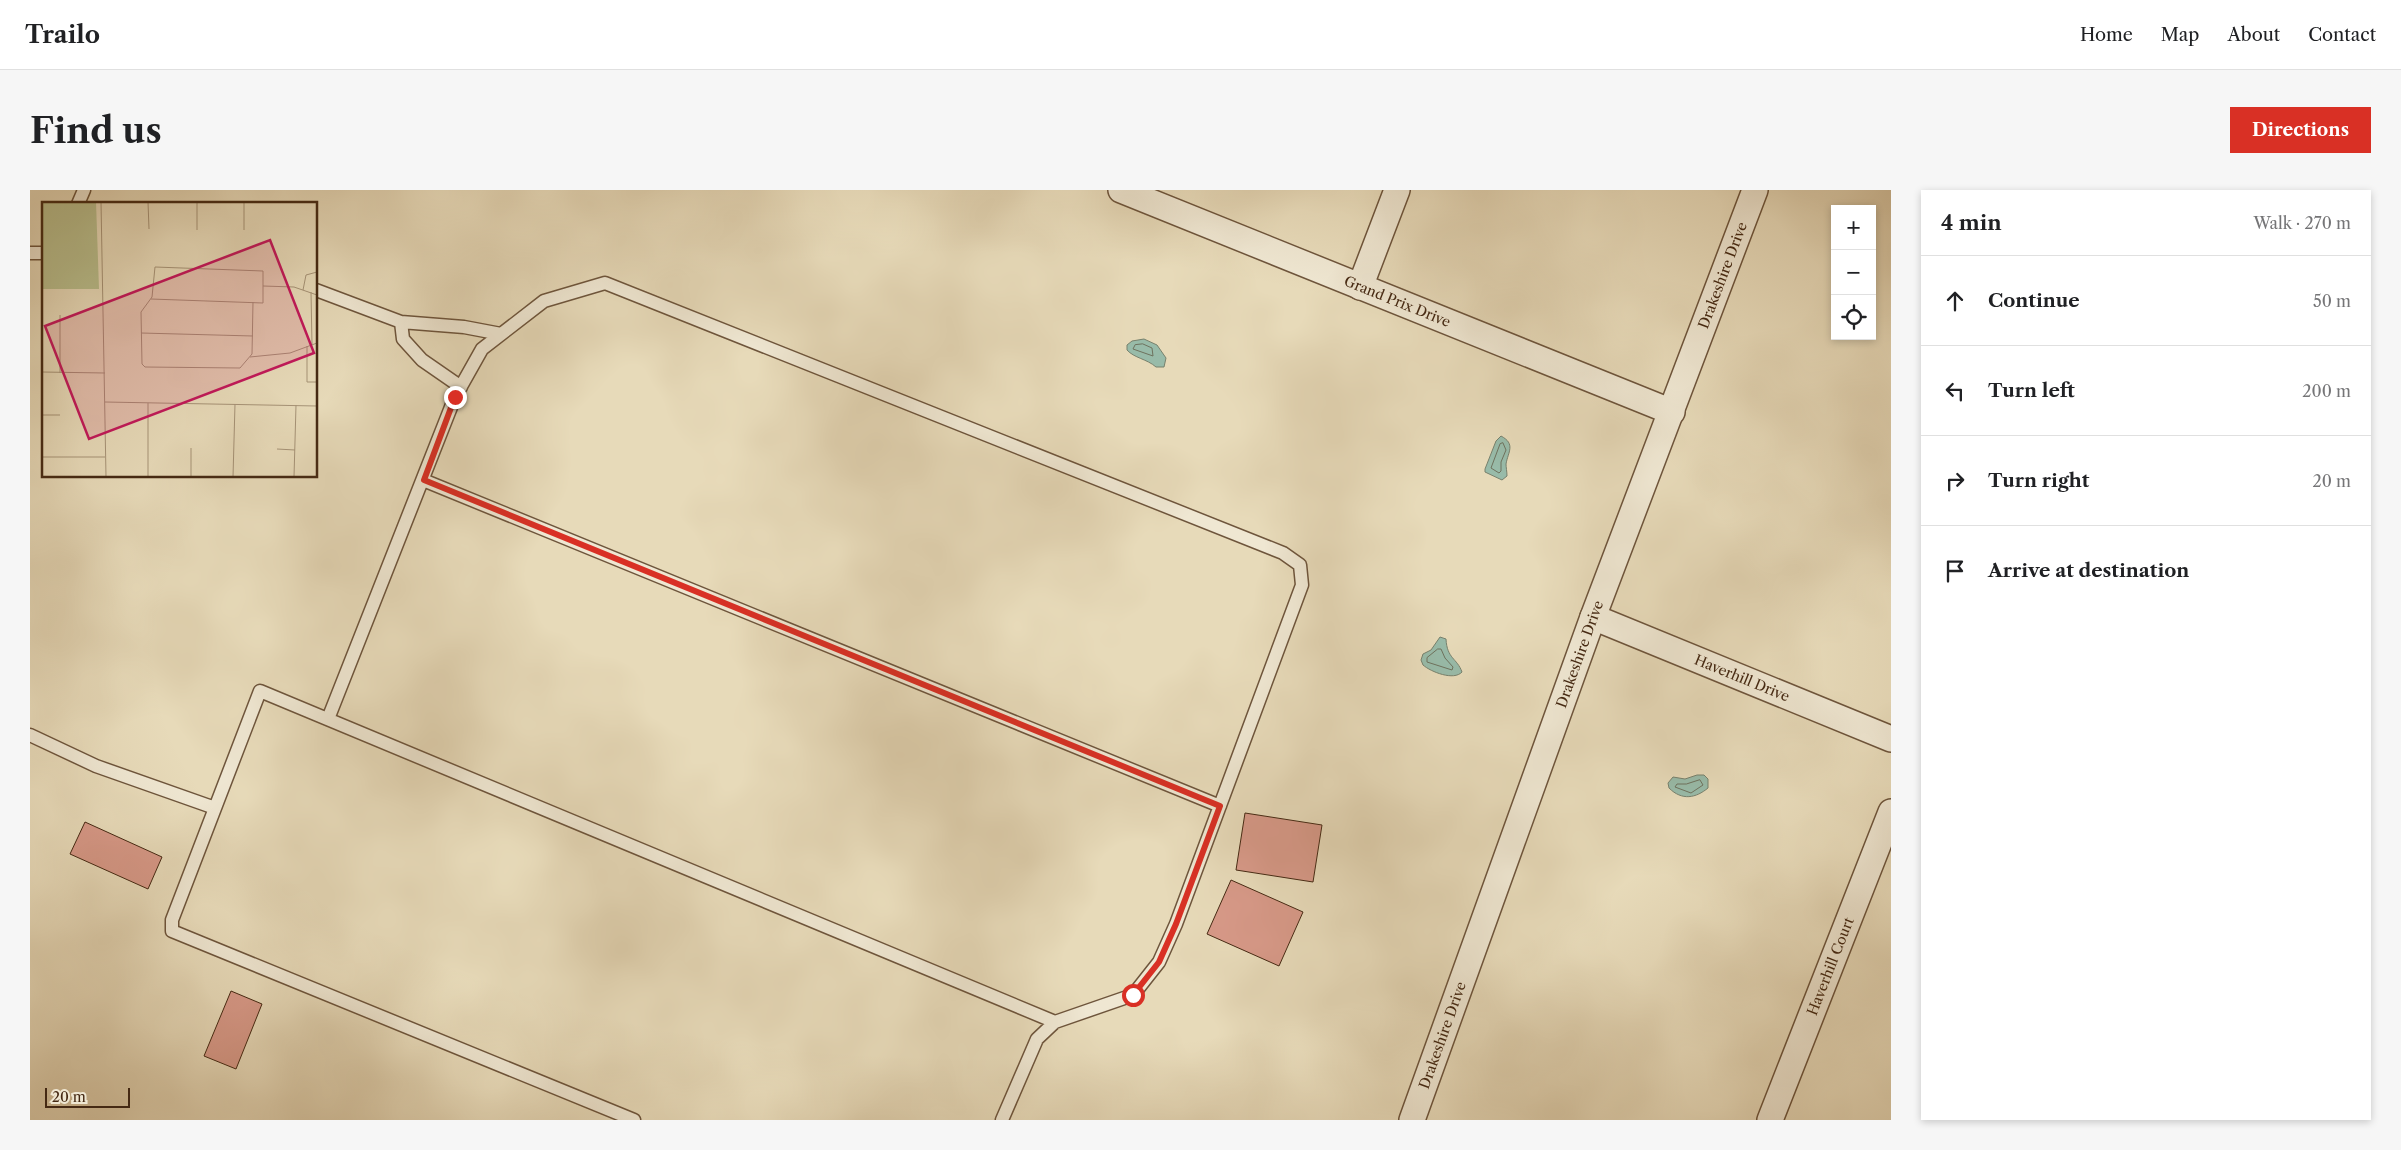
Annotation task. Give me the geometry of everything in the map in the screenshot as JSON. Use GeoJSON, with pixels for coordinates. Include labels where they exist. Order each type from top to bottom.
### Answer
{"type":"FeatureCollection","features":[{"type":"Feature","properties":{"kind":"street","name":"Grand Prix Drive"},"geometry":{"type":"LineString","coordinates":[[1121,190],[1672,412]]}},
{"type":"Feature","properties":{"kind":"street"},"geometry":{"type":"LineString","coordinates":[[1360,287],[1397,190]]}},
{"type":"Feature","properties":{"kind":"street","name":"Drakeshire Drive"},"geometry":{"type":"LineString","coordinates":[[1412,1120],[1593,617],[1672,412],[1754,190]]}},
{"type":"Feature","properties":{"kind":"street","name":"Haverhill Drive"},"geometry":{"type":"LineString","coordinates":[[1593,617],[1891,739]]}},
{"type":"Feature","properties":{"kind":"street","name":"Haverhill Court"},"geometry":{"type":"LineString","coordinates":[[1770,1120],[1891,812]]}},
{"type":"Feature","properties":{"kind":"lane"},"geometry":{"type":"LineString","coordinates":[[79,202],[84,190]]}},
{"type":"Feature","properties":{"kind":"lane"},"geometry":{"type":"LineString","coordinates":[[328,719],[461,387],[482,349],[544,301],[605,283],[1282,553],[1300,565],[1302,585],[1176,924],[1159,962],[1133,995],[1055,1022],[1037,1039],[1002,1120]]}},
{"type":"Feature","properties":{"kind":"lane"},"geometry":{"type":"LineString","coordinates":[[318,291],[401,322],[464,327],[501,334]]}},
{"type":"Feature","properties":{"kind":"lane"},"geometry":{"type":"LineString","coordinates":[[401,322],[403,339],[422,360],[461,387]]}},
{"type":"Feature","properties":{"kind":"lane"},"geometry":{"type":"LineString","coordinates":[[424,480],[1220,806]]}},
{"type":"Feature","properties":{"kind":"lane"},"geometry":{"type":"LineString","coordinates":[[634,1120],[172,931],[172,920],[260,691],[1055,1022]]}},
{"type":"Feature","properties":{"kind":"lane"},"geometry":{"type":"LineString","coordinates":[[30,735],[96,766],[215,808]]}},
{"type":"Feature","properties":{"kind":"water"},"geometry":{"type":"Polygon","coordinates":[[[1144,339],[1157,345],[1166,358],[1164,367],[1156,367],[1127,350],[1127,345],[1132,341],[1144,339]]]}},
{"type":"Feature","properties":{"kind":"water"},"geometry":{"type":"Polygon","coordinates":[[[1501,436],[1510,445],[1506,464],[1507,476],[1502,480],[1485,472],[1496,441],[1501,436]]]}},
{"type":"Feature","properties":{"kind":"water"},"geometry":{"type":"Polygon","coordinates":[[[1440,637],[1446,639],[1450,655],[1460,667],[1462,672],[1458,675],[1448,676],[1423,665],[1421,660],[1423,654],[1431,650],[1440,637]]]}},
{"type":"Feature","properties":{"kind":"water"},"geometry":{"type":"Polygon","coordinates":[[[1704,775],[1708,779],[1708,788],[1699,794],[1689,797],[1679,795],[1669,788],[1668,783],[1673,777],[1685,779],[1704,775]]]}},
{"type":"Feature","properties":{"kind":"building"},"geometry":{"type":"Polygon","coordinates":[[[1245,813],[1322,825],[1313,882],[1236,870],[1245,813]]]}},
{"type":"Feature","properties":{"kind":"building"},"geometry":{"type":"Polygon","coordinates":[[[85,822],[162,857],[148,889],[70,854],[85,822]]]}},
{"type":"Feature","properties":{"kind":"building"},"geometry":{"type":"Polygon","coordinates":[[[1231,880],[1303,912],[1279,966],[1207,934],[1231,880]]]}},
{"type":"Feature","properties":{"kind":"building"},"geometry":{"type":"Polygon","coordinates":[[[231,991],[262,1004],[236,1069],[204,1056],[231,991]]]}},
{"type":"Feature","properties":{"kind":"route"},"geometry":{"type":"LineString","coordinates":[[455,397],[424,480],[1220,806],[1176,924],[1159,962],[1133,995]]}}]}
